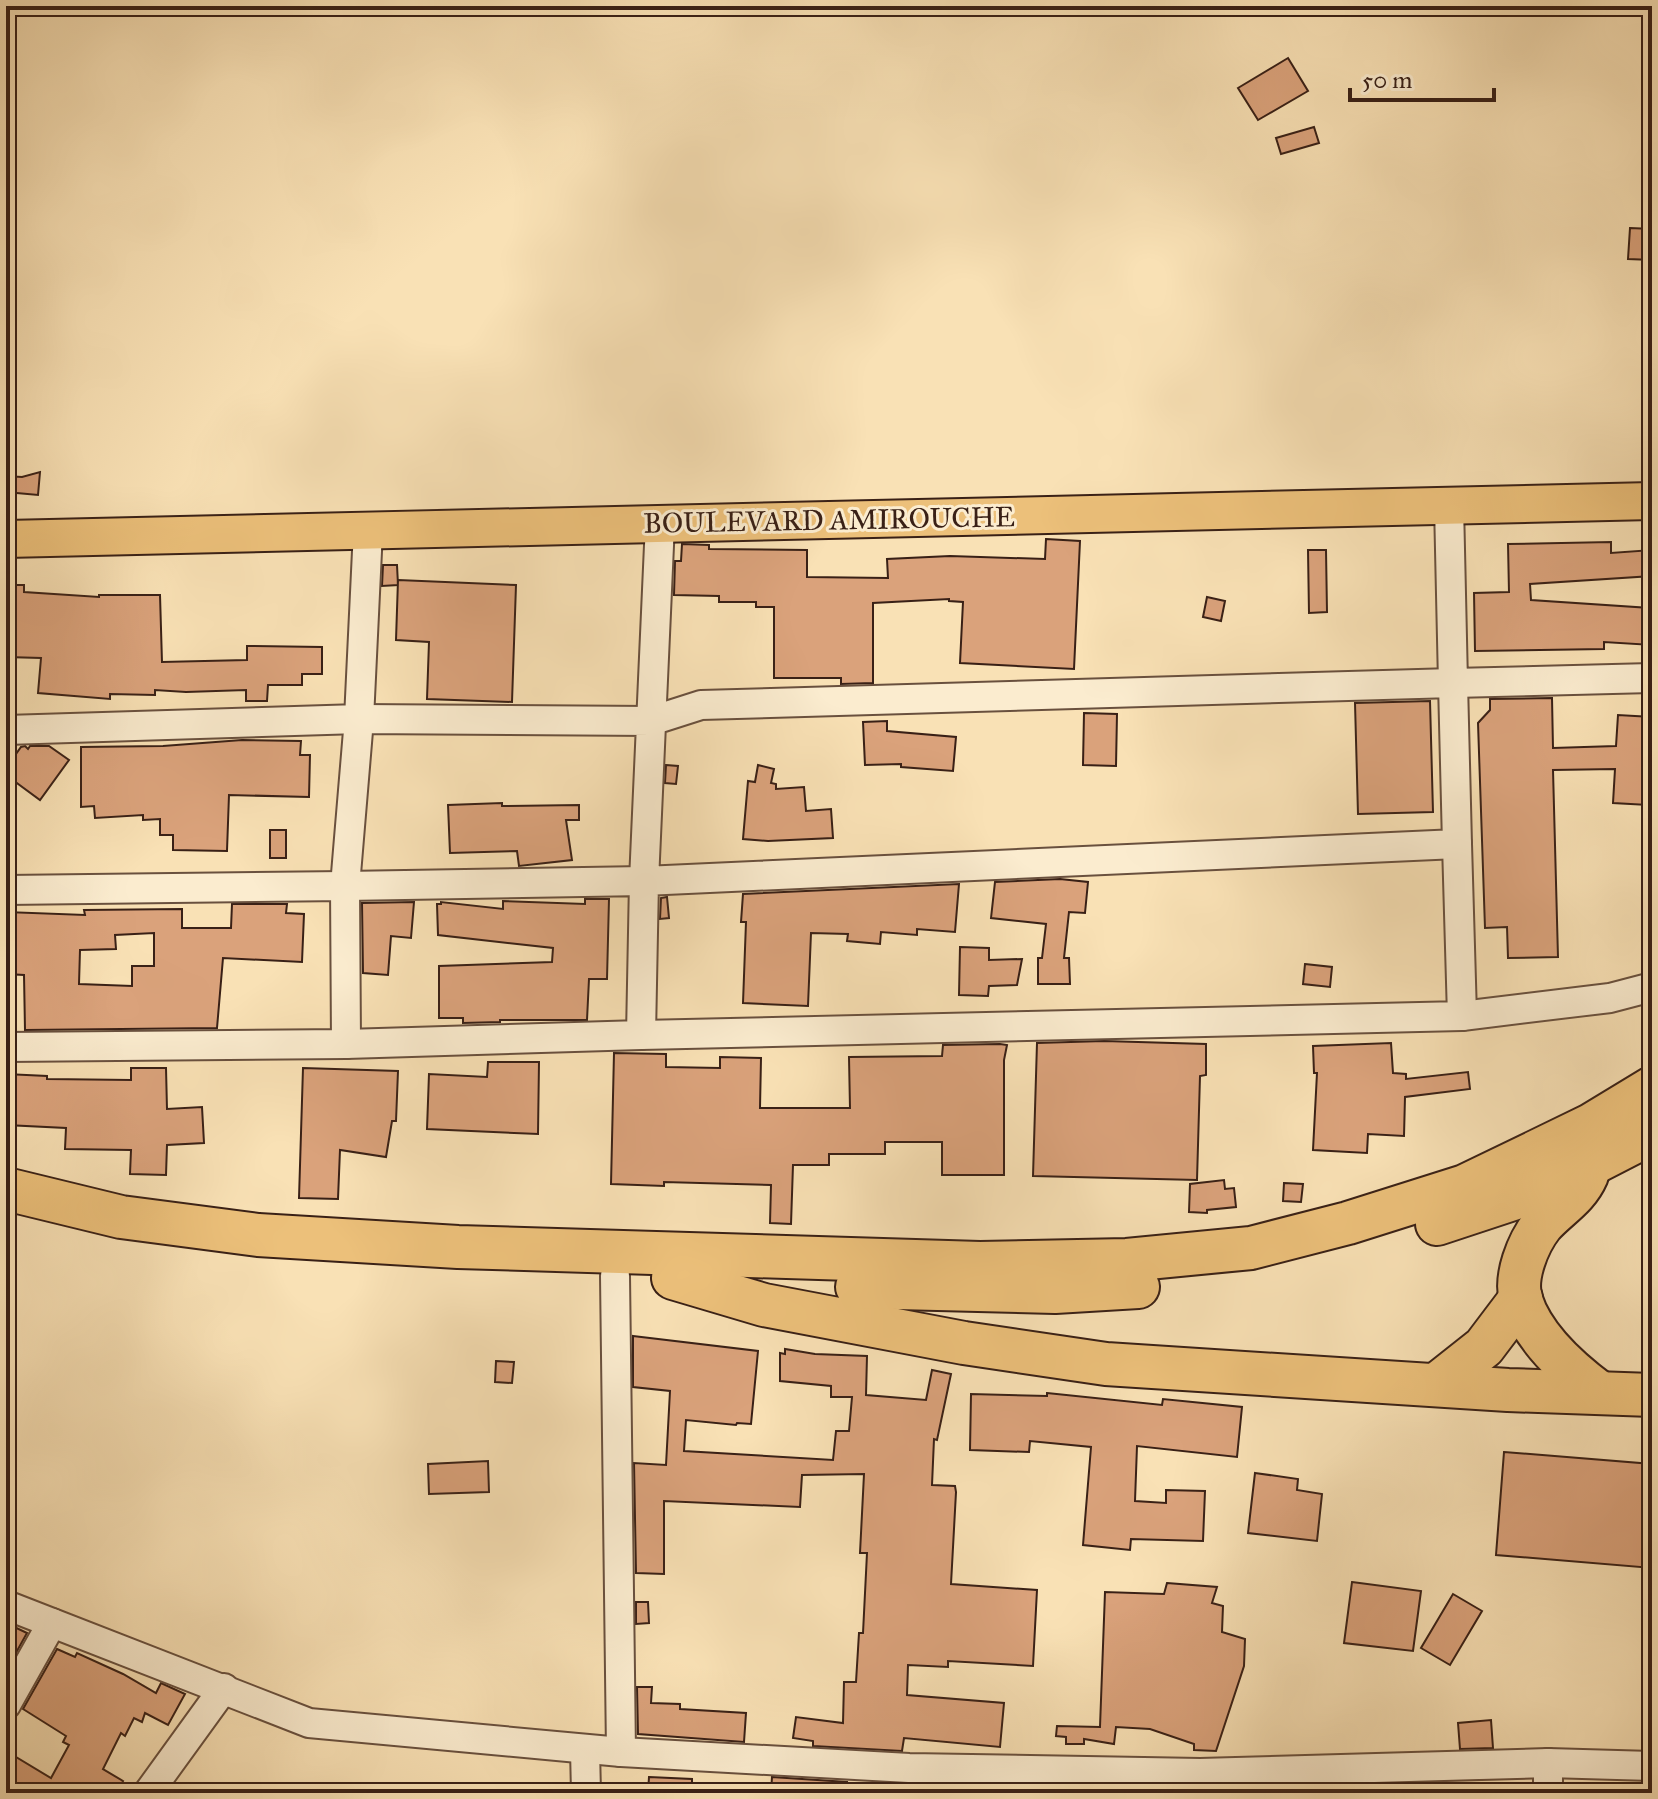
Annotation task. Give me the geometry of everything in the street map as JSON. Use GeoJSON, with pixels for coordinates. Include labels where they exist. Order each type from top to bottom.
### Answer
{"type":"FeatureCollection","features":[{"type":"Feature","properties":{"kind":"highway"},"geometry":{"type":"LineString","coordinates":[[6,1189],[121,1217],[289,1237],[458,1247],[948,1262],[1127,1260],[1251,1248],[1348,1223],[1465,1186],[1591,1125],[1652,1088]]}},
{"type":"Feature","properties":{"kind":"highway"},"geometry":{"type":"LineString","coordinates":[[6,1217],[105,1237],[251,1259],[953,1291],[1055,1292],[1206,1283],[1348,1253],[1543,1189],[1652,1133]]}},
{"type":"Feature","properties":{"kind":"highway"},"geometry":{"type":"LineString","coordinates":[[1436,1385],[1484,1347],[1521,1298],[1524,1262],[1533,1238],[1544,1223],[1579,1191],[1590,1167]]}},
{"type":"Feature","properties":{"kind":"highway"},"geometry":{"type":"LineString","coordinates":[[673,1278],[779,1308],[949,1340],[1106,1364],[1652,1395]]}},
{"type":"Feature","properties":{"kind":"highway"},"geometry":{"type":"LineString","coordinates":[[1521,1298],[1546,1342],[1580,1378],[1600,1393]]}},
{"type":"Feature","properties":{"kind":"main road","name":"BOULEVARD AMIROUCHE"},"geometry":{"type":"LineString","coordinates":[[6,539],[1652,501]]}},
{"type":"Feature","properties":{"kind":"street"},"geometry":{"type":"LineString","coordinates":[[1449,505],[1462,1016]]}},
{"type":"Feature","properties":{"kind":"street"},"geometry":{"type":"LineString","coordinates":[[641,1035],[644,881],[660,523]]}},
{"type":"Feature","properties":{"kind":"street"},"geometry":{"type":"LineString","coordinates":[[346,1044],[345,886],[359,719],[368,530]]}},
{"type":"Feature","properties":{"kind":"street"},"geometry":{"type":"LineString","coordinates":[[6,730],[359,719],[651,721],[701,705],[1652,678]]}},
{"type":"Feature","properties":{"kind":"street"},"geometry":{"type":"LineString","coordinates":[[6,890],[644,881],[1457,844]]}},
{"type":"Feature","properties":{"kind":"street"},"geometry":{"type":"LineString","coordinates":[[6,1047],[346,1044],[1462,1016],[1610,998],[1652,987]]}},
{"type":"Feature","properties":{"kind":"street"},"geometry":{"type":"LineString","coordinates":[[615,1276],[621,1752]]}},
{"type":"Feature","properties":{"kind":"street"},"geometry":{"type":"LineString","coordinates":[[6,1605],[309,1723],[621,1752],[909,1768],[1200,1773],[1548,1763],[1652,1766]]}},
{"type":"Feature","properties":{"kind":"street"},"geometry":{"type":"LineString","coordinates":[[6,1705],[52,1623]]}},
{"type":"Feature","properties":{"kind":"street"},"geometry":{"type":"LineString","coordinates":[[148,1793],[224,1688]]}},
{"type":"Feature","properties":{"kind":"street"},"geometry":{"type":"LineString","coordinates":[[585,1749],[586,1793]]}},
{"type":"Feature","properties":{"kind":"street"},"geometry":{"type":"LineString","coordinates":[[1548,1763],[1548,1793]]}},
{"type":"Feature","properties":{"kind":"building"},"geometry":{"type":"Polygon","coordinates":[[[1288,58],[1308,91],[1258,120],[1238,88],[1288,58]]]}},
{"type":"Feature","properties":{"kind":"building"},"geometry":{"type":"Polygon","coordinates":[[[1314,127],[1319,143],[1281,154],[1276,138],[1314,127]]]}},
{"type":"Feature","properties":{"kind":"building"},"geometry":{"type":"Polygon","coordinates":[[[1630,228],[1652,229],[1652,260],[1628,259],[1630,228]]]}},
{"type":"Feature","properties":{"kind":"building"},"geometry":{"type":"Polygon","coordinates":[[[40,472],[38,495],[6,492],[6,476],[22,477],[40,472]]]}},
{"type":"Feature","properties":{"kind":"building"},"geometry":{"type":"Polygon","coordinates":[[[1046,539],[1080,541],[1074,669],[960,663],[963,602],[949,599],[873,603],[873,683],[841,684],[841,678],[774,678],[774,607],[756,607],[756,602],[719,602],[719,596],[674,595],[675,561],[681,561],[682,544],[709,545],[709,549],[807,550],[807,577],[888,578],[887,559],[950,556],[1045,559],[1046,539]]]}},
{"type":"Feature","properties":{"kind":"building"},"geometry":{"type":"Polygon","coordinates":[[[1611,542],[1611,553],[1652,550],[1652,576],[1530,584],[1531,600],[1650,608],[1652,645],[1604,642],[1604,649],[1475,651],[1474,593],[1509,592],[1508,544],[1611,542]]]}},
{"type":"Feature","properties":{"kind":"building"},"geometry":{"type":"Polygon","coordinates":[[[1308,550],[1326,550],[1327,612],[1309,613],[1308,550]]]}},
{"type":"Feature","properties":{"kind":"building"},"geometry":{"type":"Polygon","coordinates":[[[383,565],[397,565],[398,585],[382,586],[383,565]]]}},
{"type":"Feature","properties":{"kind":"building"},"geometry":{"type":"Polygon","coordinates":[[[398,580],[516,585],[512,702],[427,699],[429,642],[396,640],[398,580]]]}},
{"type":"Feature","properties":{"kind":"building"},"geometry":{"type":"Polygon","coordinates":[[[6,585],[24,585],[24,592],[99,597],[160,595],[162,662],[247,660],[247,646],[322,647],[322,674],[302,674],[302,685],[268,685],[267,701],[246,701],[246,690],[155,690],[155,695],[110,694],[110,699],[38,693],[41,658],[6,657],[6,585]]]}},
{"type":"Feature","properties":{"kind":"building"},"geometry":{"type":"Polygon","coordinates":[[[1207,597],[1225,601],[1221,621],[1203,617],[1207,597]]]}},
{"type":"Feature","properties":{"kind":"building"},"geometry":{"type":"Polygon","coordinates":[[[1552,698],[1553,748],[1616,746],[1618,715],[1652,717],[1648,805],[1613,803],[1615,769],[1553,770],[1558,957],[1508,958],[1507,927],[1485,928],[1478,723],[1490,710],[1490,699],[1552,698]]]}},
{"type":"Feature","properties":{"kind":"building"},"geometry":{"type":"Polygon","coordinates":[[[1430,701],[1433,812],[1358,814],[1355,703],[1430,701]]]}},
{"type":"Feature","properties":{"kind":"building"},"geometry":{"type":"Polygon","coordinates":[[[1084,713],[1117,714],[1116,766],[1083,765],[1084,713]]]}},
{"type":"Feature","properties":{"kind":"building"},"geometry":{"type":"Polygon","coordinates":[[[887,721],[887,731],[956,737],[953,771],[901,767],[901,764],[865,765],[863,722],[887,721]]]}},
{"type":"Feature","properties":{"kind":"building"},"geometry":{"type":"Polygon","coordinates":[[[242,740],[301,741],[300,755],[310,755],[309,797],[229,795],[227,851],[173,850],[173,835],[160,835],[160,819],[143,820],[143,815],[95,818],[94,806],[81,807],[81,747],[163,746],[242,740]]]}},
{"type":"Feature","properties":{"kind":"building"},"geometry":{"type":"Polygon","coordinates":[[[25,746],[28,749],[30,746],[49,746],[69,760],[40,800],[6,775],[6,768],[25,746]]]}},
{"type":"Feature","properties":{"kind":"building"},"geometry":{"type":"Polygon","coordinates":[[[666,765],[678,766],[676,784],[665,783],[666,765]]]}},
{"type":"Feature","properties":{"kind":"building"},"geometry":{"type":"Polygon","coordinates":[[[758,765],[774,769],[771,783],[776,784],[776,789],[804,787],[806,811],[831,809],[833,838],[743,839],[748,781],[755,782],[758,765]]]}},
{"type":"Feature","properties":{"kind":"building"},"geometry":{"type":"Polygon","coordinates":[[[502,803],[502,806],[579,805],[579,820],[566,820],[572,860],[519,866],[517,851],[450,853],[448,805],[502,803]]]}},
{"type":"Feature","properties":{"kind":"building"},"geometry":{"type":"Polygon","coordinates":[[[270,830],[286,830],[286,858],[270,858],[270,830]]]}},
{"type":"Feature","properties":{"kind":"building"},"geometry":{"type":"Polygon","coordinates":[[[1060,879],[1088,882],[1085,913],[1069,912],[1064,958],[1069,958],[1070,984],[1038,984],[1038,958],[1042,958],[1046,924],[991,918],[995,882],[1060,879]]]}},
{"type":"Feature","properties":{"kind":"building"},"geometry":{"type":"Polygon","coordinates":[[[959,884],[955,932],[917,929],[917,935],[881,932],[880,944],[847,941],[848,934],[811,933],[808,1006],[743,1003],[746,922],[741,922],[743,894],[959,884]]]}},
{"type":"Feature","properties":{"kind":"building"},"geometry":{"type":"Polygon","coordinates":[[[667,897],[669,918],[660,919],[661,898],[667,897]]]}},
{"type":"Feature","properties":{"kind":"building"},"geometry":{"type":"Polygon","coordinates":[[[585,899],[609,899],[607,979],[589,979],[587,1020],[463,1023],[463,1018],[439,1018],[439,966],[552,962],[553,948],[438,935],[437,904],[503,909],[503,901],[585,904],[585,899]]]}},
{"type":"Feature","properties":{"kind":"building"},"geometry":{"type":"Polygon","coordinates":[[[414,902],[411,938],[391,936],[388,975],[363,973],[362,903],[414,902]]]}},
{"type":"Feature","properties":{"kind":"building"},"geometry":{"type":"Polygon","coordinates":[[[232,904],[287,904],[286,913],[304,914],[302,962],[223,958],[217,1028],[25,1030],[24,975],[6,974],[6,912],[85,915],[84,910],[182,909],[182,928],[231,928],[232,904]],[[154,933],[115,935],[116,949],[80,950],[79,984],[132,986],[132,966],[154,966],[154,933]]]}},
{"type":"Feature","properties":{"kind":"building"},"geometry":{"type":"Polygon","coordinates":[[[960,947],[989,948],[989,960],[1022,959],[1017,985],[989,986],[988,996],[959,995],[960,947]]]}},
{"type":"Feature","properties":{"kind":"building"},"geometry":{"type":"Polygon","coordinates":[[[1305,964],[1332,967],[1330,987],[1303,984],[1305,964]]]}},
{"type":"Feature","properties":{"kind":"building"},"geometry":{"type":"Polygon","coordinates":[[[1037,1043],[1206,1044],[1206,1075],[1200,1076],[1197,1180],[1033,1176],[1037,1043]]]}},
{"type":"Feature","properties":{"kind":"building"},"geometry":{"type":"Polygon","coordinates":[[[1391,1043],[1393,1073],[1406,1074],[1406,1079],[1468,1072],[1470,1089],[1405,1097],[1404,1136],[1368,1134],[1367,1153],[1313,1150],[1317,1073],[1314,1073],[1313,1046],[1391,1043]]]}},
{"type":"Feature","properties":{"kind":"building"},"geometry":{"type":"Polygon","coordinates":[[[943,1045],[1007,1045],[1004,1060],[1004,1175],[942,1175],[942,1142],[885,1142],[885,1154],[829,1154],[829,1165],[793,1165],[791,1224],[770,1223],[771,1185],[611,1184],[614,1053],[666,1054],[666,1067],[720,1068],[720,1057],[761,1058],[760,1108],[850,1108],[849,1057],[942,1056],[943,1045]]]}},
{"type":"Feature","properties":{"kind":"building"},"geometry":{"type":"Polygon","coordinates":[[[488,1062],[539,1062],[538,1134],[427,1129],[429,1074],[487,1077],[488,1062]]]}},
{"type":"Feature","properties":{"kind":"building"},"geometry":{"type":"Polygon","coordinates":[[[131,1068],[166,1068],[167,1109],[202,1107],[204,1143],[167,1145],[166,1175],[130,1174],[131,1150],[65,1149],[66,1128],[6,1125],[6,1074],[47,1076],[47,1079],[131,1080],[131,1068]]]}},
{"type":"Feature","properties":{"kind":"building"},"geometry":{"type":"Polygon","coordinates":[[[303,1068],[398,1071],[396,1121],[392,1121],[386,1157],[340,1150],[338,1199],[299,1198],[303,1068]]]}},
{"type":"Feature","properties":{"kind":"building"},"geometry":{"type":"Polygon","coordinates":[[[1224,1180],[1225,1189],[1234,1188],[1236,1207],[1207,1210],[1207,1213],[1189,1212],[1190,1184],[1224,1180]]]}},
{"type":"Feature","properties":{"kind":"building"},"geometry":{"type":"Polygon","coordinates":[[[1284,1183],[1303,1184],[1301,1202],[1283,1201],[1284,1183]]]}},
{"type":"Feature","properties":{"kind":"building"},"geometry":{"type":"Polygon","coordinates":[[[633,1336],[758,1351],[751,1424],[686,1420],[684,1451],[833,1460],[836,1431],[849,1431],[852,1397],[831,1397],[831,1386],[780,1381],[780,1353],[785,1354],[785,1349],[815,1354],[867,1356],[866,1395],[926,1400],[932,1370],[951,1374],[937,1440],[934,1439],[932,1485],[955,1486],[951,1584],[1037,1590],[1033,1666],[948,1661],[948,1667],[908,1665],[907,1695],[1004,1703],[1000,1747],[904,1738],[902,1751],[813,1746],[813,1741],[793,1738],[796,1717],[843,1723],[844,1682],[856,1682],[859,1633],[863,1633],[867,1553],[860,1553],[864,1474],[802,1475],[800,1507],[664,1501],[664,1574],[636,1573],[634,1463],[666,1465],[670,1391],[633,1387],[633,1336]]]}},
{"type":"Feature","properties":{"kind":"building"},"geometry":{"type":"Polygon","coordinates":[[[496,1361],[514,1362],[512,1383],[495,1382],[496,1361]]]}},
{"type":"Feature","properties":{"kind":"building"},"geometry":{"type":"Polygon","coordinates":[[[1047,1393],[1162,1405],[1163,1399],[1242,1407],[1237,1457],[1137,1446],[1135,1501],[1166,1503],[1166,1490],[1205,1491],[1203,1541],[1131,1539],[1130,1550],[1083,1545],[1091,1447],[1030,1441],[1029,1452],[970,1450],[971,1394],[1047,1396],[1047,1393]]]}},
{"type":"Feature","properties":{"kind":"building"},"geometry":{"type":"Polygon","coordinates":[[[1504,1452],[1652,1464],[1652,1568],[1496,1555],[1504,1452]]]}},
{"type":"Feature","properties":{"kind":"building"},"geometry":{"type":"Polygon","coordinates":[[[488,1461],[489,1492],[429,1494],[428,1464],[488,1461]]]}},
{"type":"Feature","properties":{"kind":"building"},"geometry":{"type":"Polygon","coordinates":[[[1255,1473],[1298,1479],[1297,1490],[1322,1494],[1317,1541],[1248,1533],[1255,1473]]]}},
{"type":"Feature","properties":{"kind":"building"},"geometry":{"type":"Polygon","coordinates":[[[1352,1582],[1421,1591],[1413,1651],[1344,1643],[1352,1582]]]}},
{"type":"Feature","properties":{"kind":"building"},"geometry":{"type":"Polygon","coordinates":[[[1167,1583],[1217,1587],[1212,1603],[1223,1606],[1222,1632],[1245,1639],[1244,1666],[1216,1751],[1194,1750],[1194,1744],[1150,1729],[1116,1727],[1114,1744],[1084,1739],[1084,1744],[1066,1744],[1066,1737],[1056,1736],[1057,1726],[1100,1727],[1105,1592],[1164,1594],[1167,1583]]]}},
{"type":"Feature","properties":{"kind":"building"},"geometry":{"type":"Polygon","coordinates":[[[1453,1594],[1482,1611],[1450,1665],[1421,1648],[1453,1594]]]}},
{"type":"Feature","properties":{"kind":"building"},"geometry":{"type":"Polygon","coordinates":[[[636,1602],[648,1602],[649,1623],[636,1624],[636,1602]]]}},
{"type":"Feature","properties":{"kind":"building"},"geometry":{"type":"Polygon","coordinates":[[[6,1623],[27,1633],[12,1660],[6,1658],[6,1623]]]}},
{"type":"Feature","properties":{"kind":"building"},"geometry":{"type":"Polygon","coordinates":[[[57,1649],[75,1657],[77,1653],[156,1693],[161,1683],[185,1694],[168,1725],[145,1713],[142,1722],[134,1718],[125,1736],[121,1733],[103,1769],[123,1781],[116,1793],[6,1793],[6,1751],[51,1778],[69,1745],[63,1742],[66,1736],[23,1709],[57,1649]]]}},
{"type":"Feature","properties":{"kind":"building"},"geometry":{"type":"Polygon","coordinates":[[[637,1687],[652,1687],[651,1703],[680,1704],[680,1709],[746,1713],[744,1742],[638,1734],[637,1687]]]}},
{"type":"Feature","properties":{"kind":"building"},"geometry":{"type":"Polygon","coordinates":[[[1491,1720],[1493,1748],[1460,1749],[1458,1723],[1491,1720]]]}},
{"type":"Feature","properties":{"kind":"building"},"geometry":{"type":"Polygon","coordinates":[[[649,1777],[692,1779],[692,1793],[648,1793],[649,1777]]]}},
{"type":"Feature","properties":{"kind":"building"},"geometry":{"type":"Polygon","coordinates":[[[772,1777],[847,1782],[846,1793],[771,1793],[772,1777]]]}},
{"type":"Feature","properties":{"kind":"building"},"geometry":{"type":"Polygon","coordinates":[[[893,1784],[1038,1787],[1037,1793],[893,1793],[893,1784]]]}}]}
